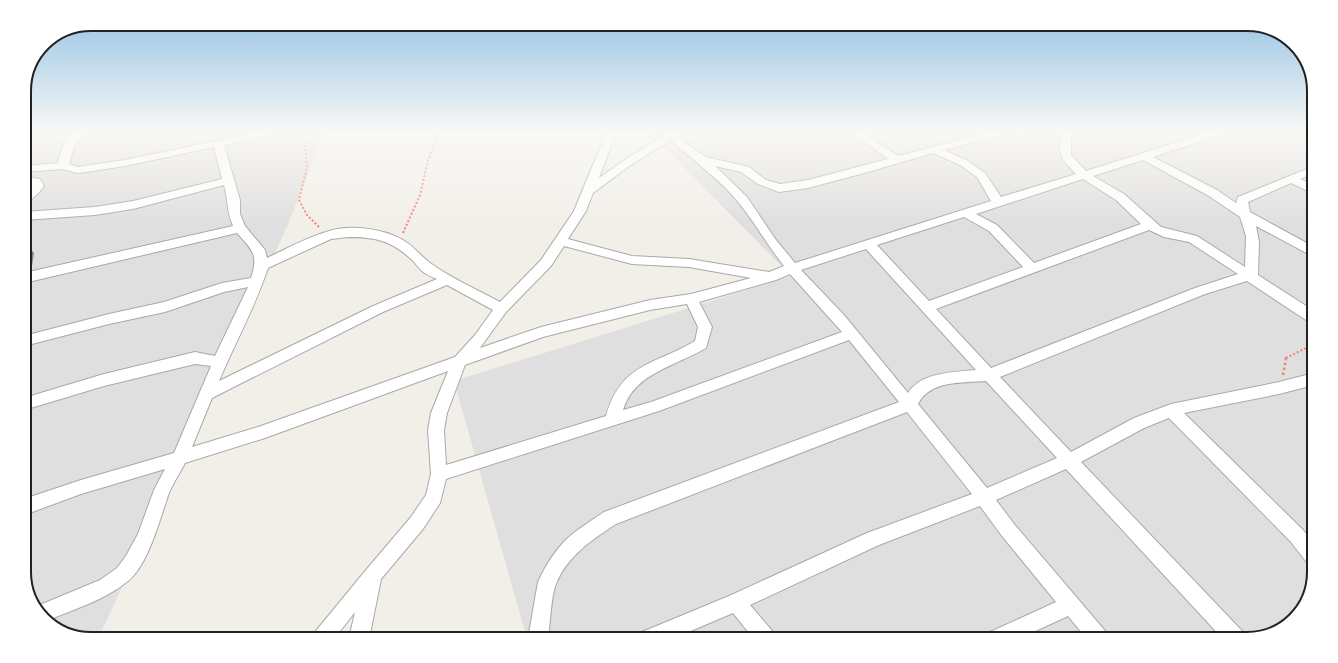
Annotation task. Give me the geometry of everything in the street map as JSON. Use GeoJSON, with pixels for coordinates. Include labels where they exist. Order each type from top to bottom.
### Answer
{"type":"FeatureCollection","features":[{"type":"Feature","properties":{"kind":"street"},"geometry":{"type":"LineString","coordinates":[[31,168],[62,166],[77,170],[120,164]]}},
{"type":"Feature","properties":{"kind":"street"},"geometry":{"type":"LineString","coordinates":[[46,612],[106,586],[123,574],[132,562],[146,537],[162,490],[180,457],[228,343],[252,296],[262,265],[259,250],[240,228],[234,214],[234,200],[224,164]]}},
{"type":"Feature","properties":{"kind":"street"},"geometry":{"type":"LineString","coordinates":[[328,632],[372,576],[417,524],[434,498],[439,474],[436,430],[439,413],[459,362],[480,339],[501,309],[546,263],[580,211],[598,164]]}},
{"type":"Feature","properties":{"kind":"street"},"geometry":{"type":"LineString","coordinates":[[587,192],[626,164]]}},
{"type":"Feature","properties":{"kind":"street"},"geometry":{"type":"LineString","coordinates":[[706,164],[743,200],[768,238],[792,268],[851,334],[972,480],[1008,530],[1093,632]]}},
{"type":"Feature","properties":{"kind":"street"},"geometry":{"type":"LineString","coordinates":[[721,164],[745,169],[769,186],[779,188],[808,184],[882,164]]}},
{"type":"Feature","properties":{"kind":"street"},"geometry":{"type":"LineString","coordinates":[[964,164],[981,175],[998,202]]}},
{"type":"Feature","properties":{"kind":"street"},"geometry":{"type":"LineString","coordinates":[[1072,164],[1084,175],[1120,197],[1157,230],[1168,234],[1193,239],[1251,275],[1307,313]]}},
{"type":"Feature","properties":{"kind":"street"},"geometry":{"type":"LineString","coordinates":[[31,505],[81,487],[259,432],[548,330],[650,305],[691,299],[771,277],[792,268],[1119,164]]}},
{"type":"Feature","properties":{"kind":"street"},"geometry":{"type":"LineString","coordinates":[[1159,164],[1213,193],[1244,214],[1307,249]]}},
{"type":"Feature","properties":{"kind":"street"},"geometry":{"type":"LineString","coordinates":[[1251,275],[1253,240],[1251,229],[1244,214],[1242,200],[1307,172]]}},
{"type":"Feature","properties":{"kind":"street"},"geometry":{"type":"LineString","coordinates":[[1291,179],[1307,187]]}},
{"type":"Feature","properties":{"kind":"street"},"geometry":{"type":"LineString","coordinates":[[31,180],[36,181],[38,186],[31,193]]}},
{"type":"Feature","properties":{"kind":"street"},"geometry":{"type":"LineString","coordinates":[[31,216],[95,211],[140,203],[228,181]]}},
{"type":"Feature","properties":{"kind":"street"},"geometry":{"type":"LineString","coordinates":[[965,213],[993,228],[1032,269]]}},
{"type":"Feature","properties":{"kind":"street"},"geometry":{"type":"LineString","coordinates":[[927,307],[1150,225]]}},
{"type":"Feature","properties":{"kind":"street"},"geometry":{"type":"LineString","coordinates":[[31,276],[240,228]]}},
{"type":"Feature","properties":{"kind":"street"},"geometry":{"type":"LineString","coordinates":[[1251,229],[1307,258]]}},
{"type":"Feature","properties":{"kind":"street"},"geometry":{"type":"LineString","coordinates":[[262,265],[329,235],[370,233],[384,236],[399,243],[415,255],[427,268],[501,309]]}},
{"type":"Feature","properties":{"kind":"street"},"geometry":{"type":"LineString","coordinates":[[561,241],[632,260],[718,266],[771,277]]}},
{"type":"Feature","properties":{"kind":"street"},"geometry":{"type":"LineString","coordinates":[[869,244],[989,375],[1230,632]]}},
{"type":"Feature","properties":{"kind":"street"},"geometry":{"type":"LineString","coordinates":[[539,632],[547,582],[561,559],[580,538],[610,518],[909,405],[917,392],[930,384],[957,377],[989,375],[1200,291],[1251,275]]}},
{"type":"Feature","properties":{"kind":"street"},"geometry":{"type":"LineString","coordinates":[[207,394],[378,309],[447,280]]}},
{"type":"Feature","properties":{"kind":"street"},"geometry":{"type":"LineString","coordinates":[[31,339],[115,317],[165,307],[222,288],[257,281]]}},
{"type":"Feature","properties":{"kind":"street"},"geometry":{"type":"LineString","coordinates":[[612,420],[624,390],[639,374],[693,350],[701,344],[705,327],[691,299]]}},
{"type":"Feature","properties":{"kind":"street"},"geometry":{"type":"LineString","coordinates":[[439,474],[654,407],[851,334]]}},
{"type":"Feature","properties":{"kind":"street"},"geometry":{"type":"LineString","coordinates":[[31,402],[104,380],[195,358],[220,362]]}},
{"type":"Feature","properties":{"kind":"street"},"geometry":{"type":"LineString","coordinates":[[665,632],[736,602],[873,539],[984,497],[1070,460],[1139,423],[1171,410],[1284,388],[1307,381]]}},
{"type":"Feature","properties":{"kind":"street"},"geometry":{"type":"LineString","coordinates":[[1171,410],[1296,536],[1307,549]]}},
{"type":"Feature","properties":{"kind":"street"},"geometry":{"type":"LineString","coordinates":[[360,632],[372,576]]}},
{"type":"Feature","properties":{"kind":"street"},"geometry":{"type":"LineString","coordinates":[[736,602],[760,632]]}},
{"type":"Feature","properties":{"kind":"street"},"geometry":{"type":"LineString","coordinates":[[1012,632],[1070,605]]}},
{"type":"Feature","properties":{"kind":"path"},"geometry":{"type":"LineString","coordinates":[[307,164],[299,200],[306,215],[329,235]]}},
{"type":"Feature","properties":{"kind":"path"},"geometry":{"type":"LineString","coordinates":[[399,243],[420,196],[427,164]]}},
{"type":"Feature","properties":{"kind":"path"},"geometry":{"type":"LineString","coordinates":[[1284,388],[1282,371],[1286,358],[1307,348]]}},
{"type":"Feature","properties":{"kind":"shaded area"},"geometry":{"type":"Polygon","coordinates":[[[31,164],[312,164],[289,222],[101,632],[79,631],[65,626],[51,617],[41,605],[34,591],[31,576],[31,164]]]}},
{"type":"Feature","properties":{"kind":"shaded area"},"geometry":{"type":"Polygon","coordinates":[[[681,164],[1307,164],[1307,572],[1305,587],[1297,605],[1287,617],[1273,626],[1266,629],[1247,632],[525,632],[454,381],[791,276],[681,164]]]}}]}
